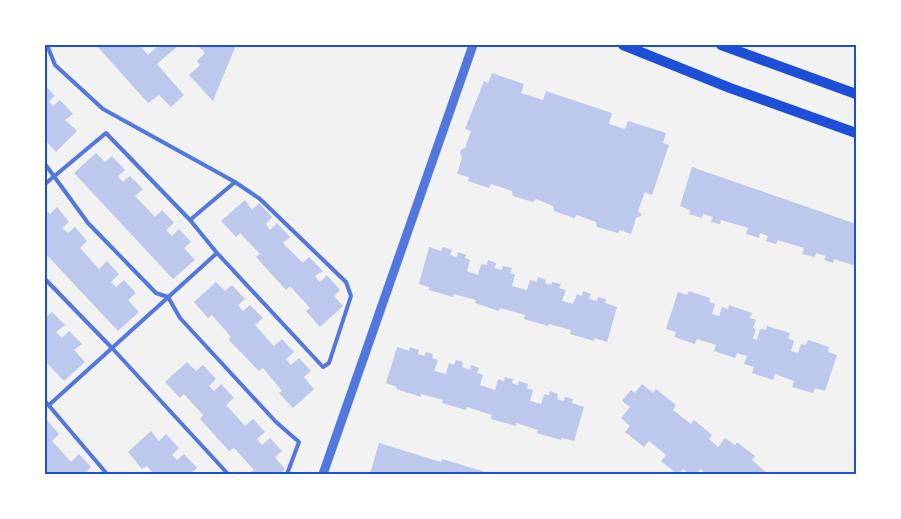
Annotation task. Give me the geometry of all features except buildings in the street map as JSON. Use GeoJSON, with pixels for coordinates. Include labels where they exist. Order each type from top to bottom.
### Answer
{"type":"FeatureCollection","features":[{"type":"Feature","properties":{"kind":"main road"},"geometry":{"type":"LineString","coordinates":[[623,45],[730,88],[856,133]]}},
{"type":"Feature","properties":{"kind":"main road"},"geometry":{"type":"LineString","coordinates":[[721,45],[856,94]]}},
{"type":"Feature","properties":{"kind":"street"},"geometry":{"type":"LineString","coordinates":[[323,474],[473,45]]}},
{"type":"Feature","properties":{"kind":"lane"},"geometry":{"type":"LineString","coordinates":[[45,184],[106,133],[190,220],[217,253],[323,367],[329,363],[351,296],[346,282],[260,199],[235,182],[103,109],[55,65],[47,45]]}},
{"type":"Feature","properties":{"kind":"lane"},"geometry":{"type":"LineString","coordinates":[[45,164],[88,222],[156,293],[168,297],[180,318],[276,422],[299,442],[287,474]]}},
{"type":"Feature","properties":{"kind":"lane"},"geometry":{"type":"LineString","coordinates":[[190,220],[235,182]]}},
{"type":"Feature","properties":{"kind":"lane"},"geometry":{"type":"LineString","coordinates":[[49,405],[217,253]]}},
{"type":"Feature","properties":{"kind":"lane"},"geometry":{"type":"LineString","coordinates":[[45,279],[112,348],[228,474]]}},
{"type":"Feature","properties":{"kind":"lane"},"geometry":{"type":"LineString","coordinates":[[45,401],[107,474]]}}]}
